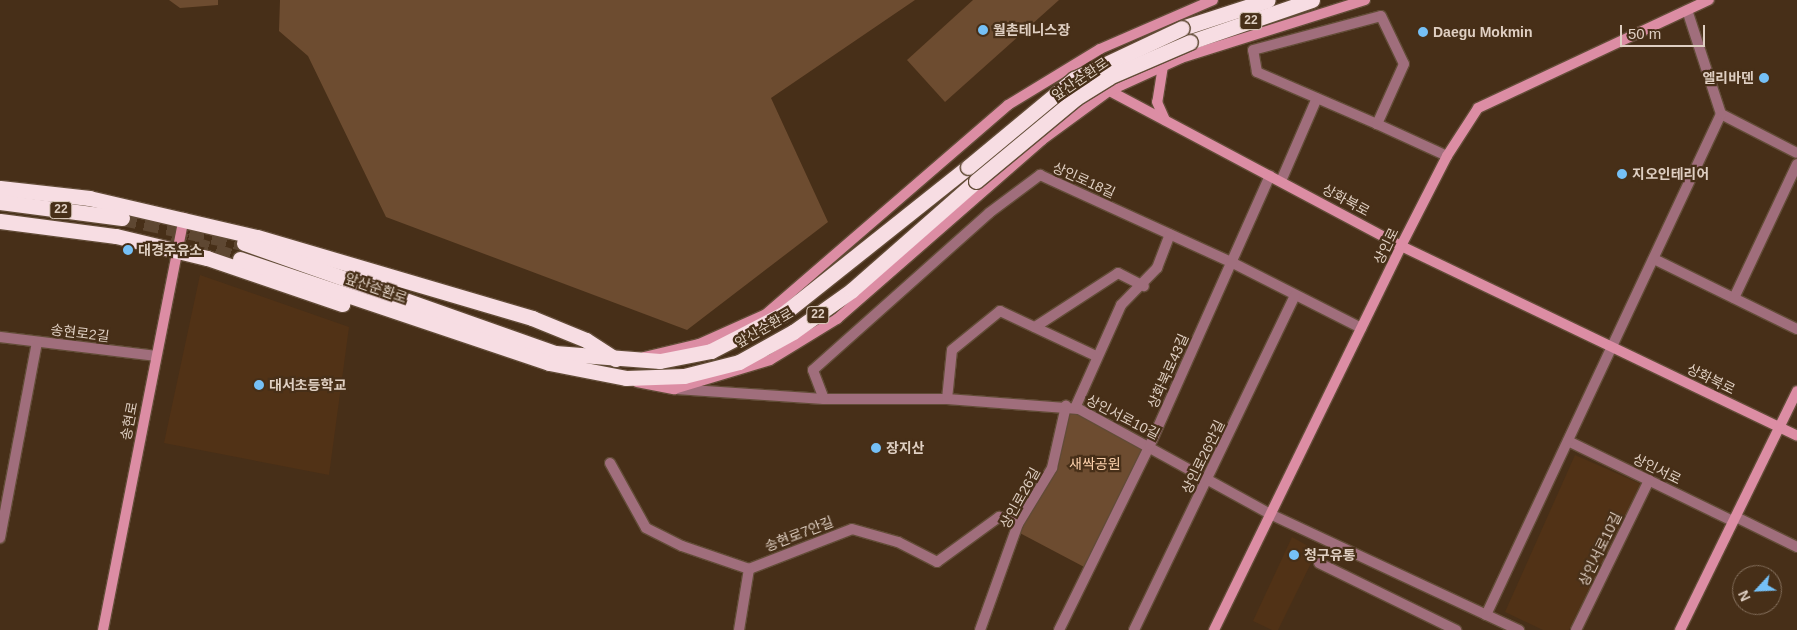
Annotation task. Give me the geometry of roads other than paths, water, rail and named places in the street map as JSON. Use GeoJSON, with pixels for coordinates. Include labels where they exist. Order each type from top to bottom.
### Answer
{"type":"FeatureCollection","features":[{"type":"Feature","properties":{"kind":"highway","name":"앞산순환로"},"geometry":{"type":"LineString","coordinates":[[244,243],[555,353],[615,360],[660,361],[711,351],[783,314],[968,167],[1074,79],[1182,28],[1268,0]]}},
{"type":"Feature","properties":{"kind":"highway","name":"앞산순환로"},"geometry":{"type":"LineString","coordinates":[[240,259],[549,364],[626,378],[684,376],[767,349],[852,290],[976,181],[1076,98],[1109,77],[1190,42],[1312,0]]}},
{"type":"Feature","properties":{"kind":"highway"},"geometry":{"type":"LineString","coordinates":[[0,188],[89,198],[184,218],[482,302],[586,340],[615,360]]}},
{"type":"Feature","properties":{"kind":"highway","name":"22"},"geometry":{"type":"LineString","coordinates":[[0,202],[121,223],[0,214]]}},
{"type":"Feature","properties":{"kind":"highway"},"geometry":{"type":"LineString","coordinates":[[0,221],[116,236],[176,254],[207,258],[568,376],[602,374]]}},
{"type":"Feature","properties":{"kind":"street"},"geometry":{"type":"LineString","coordinates":[[632,360],[699,344],[766,314],[1008,105],[1072,67],[1166,20],[1214,0]]}},
{"type":"Feature","properties":{"kind":"street"},"geometry":{"type":"LineString","coordinates":[[626,378],[674,389],[734,374],[812,338],[944,229],[1048,135],[1109,91],[1174,61],[1365,0]]}},
{"type":"Feature","properties":{"kind":"street","name":"상인로"},"geometry":{"type":"LineString","coordinates":[[1214,630],[1401,246],[1447,156],[1478,108],[1492,99],[1709,0]]}},
{"type":"Feature","properties":{"kind":"street"},"geometry":{"type":"LineString","coordinates":[[1486,615],[1721,114],[1687,10]]}},
{"type":"Feature","properties":{"kind":"street"},"geometry":{"type":"LineString","coordinates":[[1377,124],[1404,64],[1381,16],[1253,50],[1257,72],[1447,156]]}},
{"type":"Feature","properties":{"kind":"street"},"geometry":{"type":"LineString","coordinates":[[1166,20],[1160,43],[1166,58],[1174,61]]}},
{"type":"Feature","properties":{"kind":"street"},"geometry":{"type":"LineString","coordinates":[[1163,66],[1157,102],[1165,120]]}},
{"type":"Feature","properties":{"kind":"street","name":"상화북로"},"geometry":{"type":"LineString","coordinates":[[1072,67],[1109,91],[1281,180],[1401,246],[1797,436]]}},
{"type":"Feature","properties":{"kind":"street"},"geometry":{"type":"LineString","coordinates":[[1281,180],[1317,98]]}},
{"type":"Feature","properties":{"kind":"street"},"geometry":{"type":"LineString","coordinates":[[1721,114],[1797,153]]}},
{"type":"Feature","properties":{"kind":"street"},"geometry":{"type":"LineString","coordinates":[[1734,298],[1797,164]]}},
{"type":"Feature","properties":{"kind":"street","name":"상화북로43길"},"geometry":{"type":"LineString","coordinates":[[1059,630],[1150,445],[1270,175]]}},
{"type":"Feature","properties":{"kind":"street","name":"상인로18길"},"geometry":{"type":"LineString","coordinates":[[824,399],[813,370],[1008,196],[1040,176],[1231,262],[1361,328]]}},
{"type":"Feature","properties":{"kind":"street","name":"송현로"},"geometry":{"type":"LineString","coordinates":[[103,630],[184,218]]}},
{"type":"Feature","properties":{"kind":"street","name":"상인로26길"},"geometry":{"type":"LineString","coordinates":[[980,630],[1018,524],[1052,468],[1071,407],[1121,305],[1144,286],[1170,234]]}},
{"type":"Feature","properties":{"kind":"street"},"geometry":{"type":"LineString","coordinates":[[1654,259],[1797,329]]}},
{"type":"Feature","properties":{"kind":"street"},"geometry":{"type":"LineString","coordinates":[[1035,327],[1118,273],[1144,286]]}},
{"type":"Feature","properties":{"kind":"street","name":"상인로26안길"},"geometry":{"type":"LineString","coordinates":[[1134,630],[1295,296]]}},
{"type":"Feature","properties":{"kind":"street"},"geometry":{"type":"LineString","coordinates":[[947,399],[952,350],[965,337],[1000,311],[1096,356]]}},
{"type":"Feature","properties":{"kind":"street","name":"송현로2길"},"geometry":{"type":"LineString","coordinates":[[0,337],[156,356]]}},
{"type":"Feature","properties":{"kind":"street"},"geometry":{"type":"LineString","coordinates":[[0,538],[37,342]]}},
{"type":"Feature","properties":{"kind":"street","name":"상인서로10길"},"geometry":{"type":"LineString","coordinates":[[674,389],[824,399],[947,399],[1071,407],[1150,445],[1207,480],[1270,514],[1519,630]]}},
{"type":"Feature","properties":{"kind":"street"},"geometry":{"type":"LineString","coordinates":[[1680,630],[1797,391]]}},
{"type":"Feature","properties":{"kind":"street","name":"상인서로"},"geometry":{"type":"LineString","coordinates":[[1568,441],[1734,519]]}},
{"type":"Feature","properties":{"kind":"street"},"geometry":{"type":"LineString","coordinates":[[610,463],[646,528],[682,546],[749,569],[739,630]]}},
{"type":"Feature","properties":{"kind":"street","name":"상인서로10길"},"geometry":{"type":"LineString","coordinates":[[1576,630],[1649,480]]}},
{"type":"Feature","properties":{"kind":"street","name":"송현로7안길"},"geometry":{"type":"LineString","coordinates":[[749,569],[852,529],[898,542],[937,562],[999,517],[1018,524]]}},
{"type":"Feature","properties":{"kind":"street"},"geometry":{"type":"LineString","coordinates":[[1734,519],[1797,547]]}},
{"type":"Feature","properties":{"kind":"street"},"geometry":{"type":"LineString","coordinates":[[1319,563],[1456,630]]}},
{"type":"Feature","properties":{"kind":"tunnel"},"geometry":{"type":"LineString","coordinates":[[122,218],[244,243]]}},
{"type":"Feature","properties":{"kind":"tunnel"},"geometry":{"type":"LineString","coordinates":[[172,236],[240,259]]}},
{"type":"Feature","properties":{"kind":"place","name":"월촌테니스장"},"geometry":{"type":"Point","coordinates":[983,30]}},
{"type":"Feature","properties":{"kind":"place","name":"Daegu Mokmin"},"geometry":{"type":"Point","coordinates":[1423,32]}},
{"type":"Feature","properties":{"kind":"place","name":"엘리바덴"},"geometry":{"type":"Point","coordinates":[1764,78]}},
{"type":"Feature","properties":{"kind":"place","name":"지오인테리어"},"geometry":{"type":"Point","coordinates":[1622,174]}},
{"type":"Feature","properties":{"kind":"place","name":"대경주유소"},"geometry":{"type":"Point","coordinates":[128,250]}},
{"type":"Feature","properties":{"kind":"place","name":"대서초등학교"},"geometry":{"type":"Point","coordinates":[259,385]}},
{"type":"Feature","properties":{"kind":"place","name":"장지산"},"geometry":{"type":"Point","coordinates":[876,448]}},
{"type":"Feature","properties":{"kind":"place","name":"청구유통"},"geometry":{"type":"Point","coordinates":[1294,555]}},
{"type":"Feature","properties":{"kind":"park label","name":"새싹공원"},"geometry":{"type":"Point","coordinates":[1095,464]}}]}
